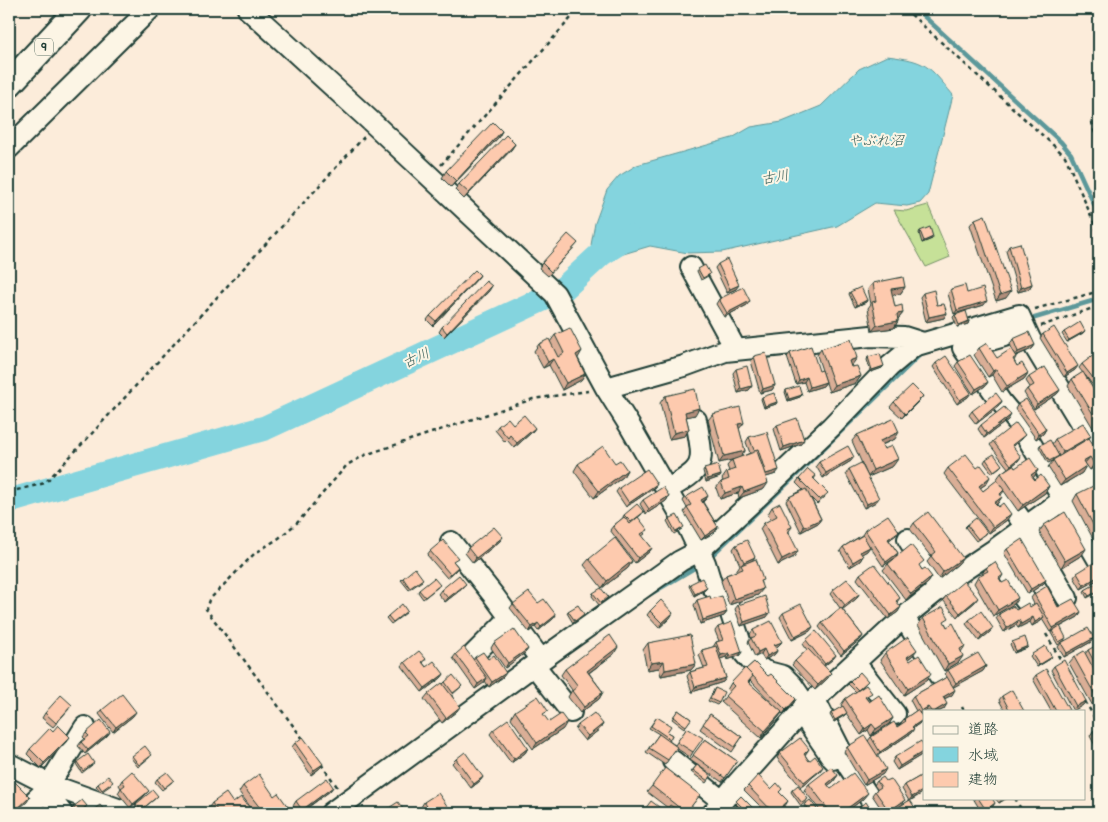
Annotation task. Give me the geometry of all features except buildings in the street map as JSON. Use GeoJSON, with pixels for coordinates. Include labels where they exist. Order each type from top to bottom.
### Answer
{"type":"FeatureCollection","features":[{"type":"Feature","properties":{"kind":"main road","name":"9"},"geometry":{"type":"LineString","coordinates":[[9,84],[79,9]]}},
{"type":"Feature","properties":{"kind":"street"},"geometry":{"type":"LineString","coordinates":[[9,148],[150,9]]}},
{"type":"Feature","properties":{"kind":"street"},"geometry":{"type":"LineString","coordinates":[[248,9],[555,294],[606,388],[689,529],[702,557],[712,586],[729,608],[744,653],[764,671],[783,676],[792,685],[873,803]]}},
{"type":"Feature","properties":{"kind":"street"},"geometry":{"type":"LineString","coordinates":[[691,267],[736,350]]}},
{"type":"Feature","properties":{"kind":"street"},"geometry":{"type":"LineString","coordinates":[[331,813],[539,669],[680,561],[702,557],[748,506],[831,428],[890,366],[914,346],[1023,324]]}},
{"type":"Feature","properties":{"kind":"street"},"geometry":{"type":"LineString","coordinates":[[1023,324],[1099,453]]}},
{"type":"Feature","properties":{"kind":"street"},"geometry":{"type":"LineString","coordinates":[[1023,324],[963,348],[1001,402],[1020,425],[1099,561]]}},
{"type":"Feature","properties":{"kind":"street"},"geometry":{"type":"LineString","coordinates":[[606,388],[684,366],[725,351],[871,336],[904,337],[923,343]]}},
{"type":"Feature","properties":{"kind":"street"},"geometry":{"type":"LineString","coordinates":[[666,490],[689,477],[699,466],[702,455],[696,420]]}},
{"type":"Feature","properties":{"kind":"street"},"geometry":{"type":"LineString","coordinates":[[723,801],[808,706],[904,618],[958,574],[1064,499],[1099,468]]}},
{"type":"Feature","properties":{"kind":"street"},"geometry":{"type":"LineString","coordinates":[[1001,492],[1026,526],[1067,598]]}},
{"type":"Feature","properties":{"kind":"street"},"geometry":{"type":"LineString","coordinates":[[908,540],[939,589]]}},
{"type":"Feature","properties":{"kind":"street"},"geometry":{"type":"LineString","coordinates":[[451,542],[510,618],[539,669],[572,712]]}},
{"type":"Feature","properties":{"kind":"street"},"geometry":{"type":"LineString","coordinates":[[994,550],[1025,600]]}},
{"type":"Feature","properties":{"kind":"street"},"geometry":{"type":"LineString","coordinates":[[470,658],[510,618]]}},
{"type":"Feature","properties":{"kind":"street"},"geometry":{"type":"LineString","coordinates":[[904,618],[939,675]]}},
{"type":"Feature","properties":{"kind":"street"},"geometry":{"type":"LineString","coordinates":[[855,663],[895,714]]}},
{"type":"Feature","properties":{"kind":"street"},"geometry":{"type":"LineString","coordinates":[[808,706],[836,762]]}},
{"type":"Feature","properties":{"kind":"street"},"geometry":{"type":"LineString","coordinates":[[22,813],[47,787],[84,727]]}},
{"type":"Feature","properties":{"kind":"street"},"geometry":{"type":"LineString","coordinates":[[672,761],[723,801],[759,813]]}},
{"type":"Feature","properties":{"kind":"street"},"geometry":{"type":"LineString","coordinates":[[9,764],[47,787],[129,813]]}},
{"type":"Feature","properties":{"kind":"street"},"geometry":{"type":"LineString","coordinates":[[47,787],[62,813]]}},
{"type":"Feature","properties":{"kind":"path"},"geometry":{"type":"LineString","coordinates":[[430,177],[579,9]]}},
{"type":"Feature","properties":{"kind":"path"},"geometry":{"type":"LineString","coordinates":[[905,9],[1065,156],[1099,234]]}},
{"type":"Feature","properties":{"kind":"path"},"geometry":{"type":"LineString","coordinates":[[1099,107],[1092,123],[1099,148]]}},
{"type":"Feature","properties":{"kind":"path"},"geometry":{"type":"LineString","coordinates":[[9,492],[45,483],[375,125]]}},
{"type":"Feature","properties":{"kind":"path"},"geometry":{"type":"LineString","coordinates":[[1023,324],[1050,304],[1099,290]]}},
{"type":"Feature","properties":{"kind":"path"},"geometry":{"type":"LineString","coordinates":[[1023,324],[1099,306]]}},
{"type":"Feature","properties":{"kind":"path"},"geometry":{"type":"LineString","coordinates":[[307,745],[206,609],[209,600],[254,554],[279,538],[298,522],[346,465],[365,455],[533,398],[606,388]]}},
{"type":"Feature","properties":{"kind":"path"},"geometry":{"type":"LineString","coordinates":[[1046,634],[1066,667]]}},
{"type":"Feature","properties":{"kind":"path"},"geometry":{"type":"LineString","coordinates":[[1085,701],[1099,726]]}},
{"type":"Feature","properties":{"kind":"path"},"geometry":{"type":"LineString","coordinates":[[318,761],[348,801]]}},
{"type":"Feature","properties":{"kind":"path"},"geometry":{"type":"LineString","coordinates":[[1016,800],[1023,813]]}},
{"type":"Feature","properties":{"kind":"green space"},"geometry":{"type":"Polygon","coordinates":[[[928,205],[950,257],[926,267],[894,210],[906,211],[928,205]]]}},
{"type":"Feature","properties":{"kind":"water","name":"やぶれ沼"},"geometry":{"type":"Polygon","coordinates":[[[887,56],[911,60],[926,66],[953,95],[928,194],[920,203],[907,206],[875,203],[837,226],[722,252],[688,253],[650,246],[620,255],[595,255],[591,245],[595,223],[607,190],[619,176],[637,165],[732,138],[751,127],[782,122],[821,106],[859,69],[887,56]]]}},
{"type":"Feature","properties":{"kind":"waterway"},"geometry":{"type":"LineString","coordinates":[[916,9],[1061,142],[1071,154],[1099,215]]}},
{"type":"Feature","properties":{"kind":"waterway","name":"古川"},"geometry":{"type":"LineString","coordinates":[[9,501],[265,428],[563,289],[601,254],[628,237]]}},
{"type":"Feature","properties":{"kind":"waterway"},"geometry":{"type":"LineString","coordinates":[[1028,320],[1099,299]]}},
{"type":"Feature","properties":{"kind":"waterway"},"geometry":{"type":"LineString","coordinates":[[709,558],[923,352]]}},
{"type":"Feature","properties":{"kind":"waterway"},"geometry":{"type":"LineString","coordinates":[[647,596],[701,564]]}}]}
